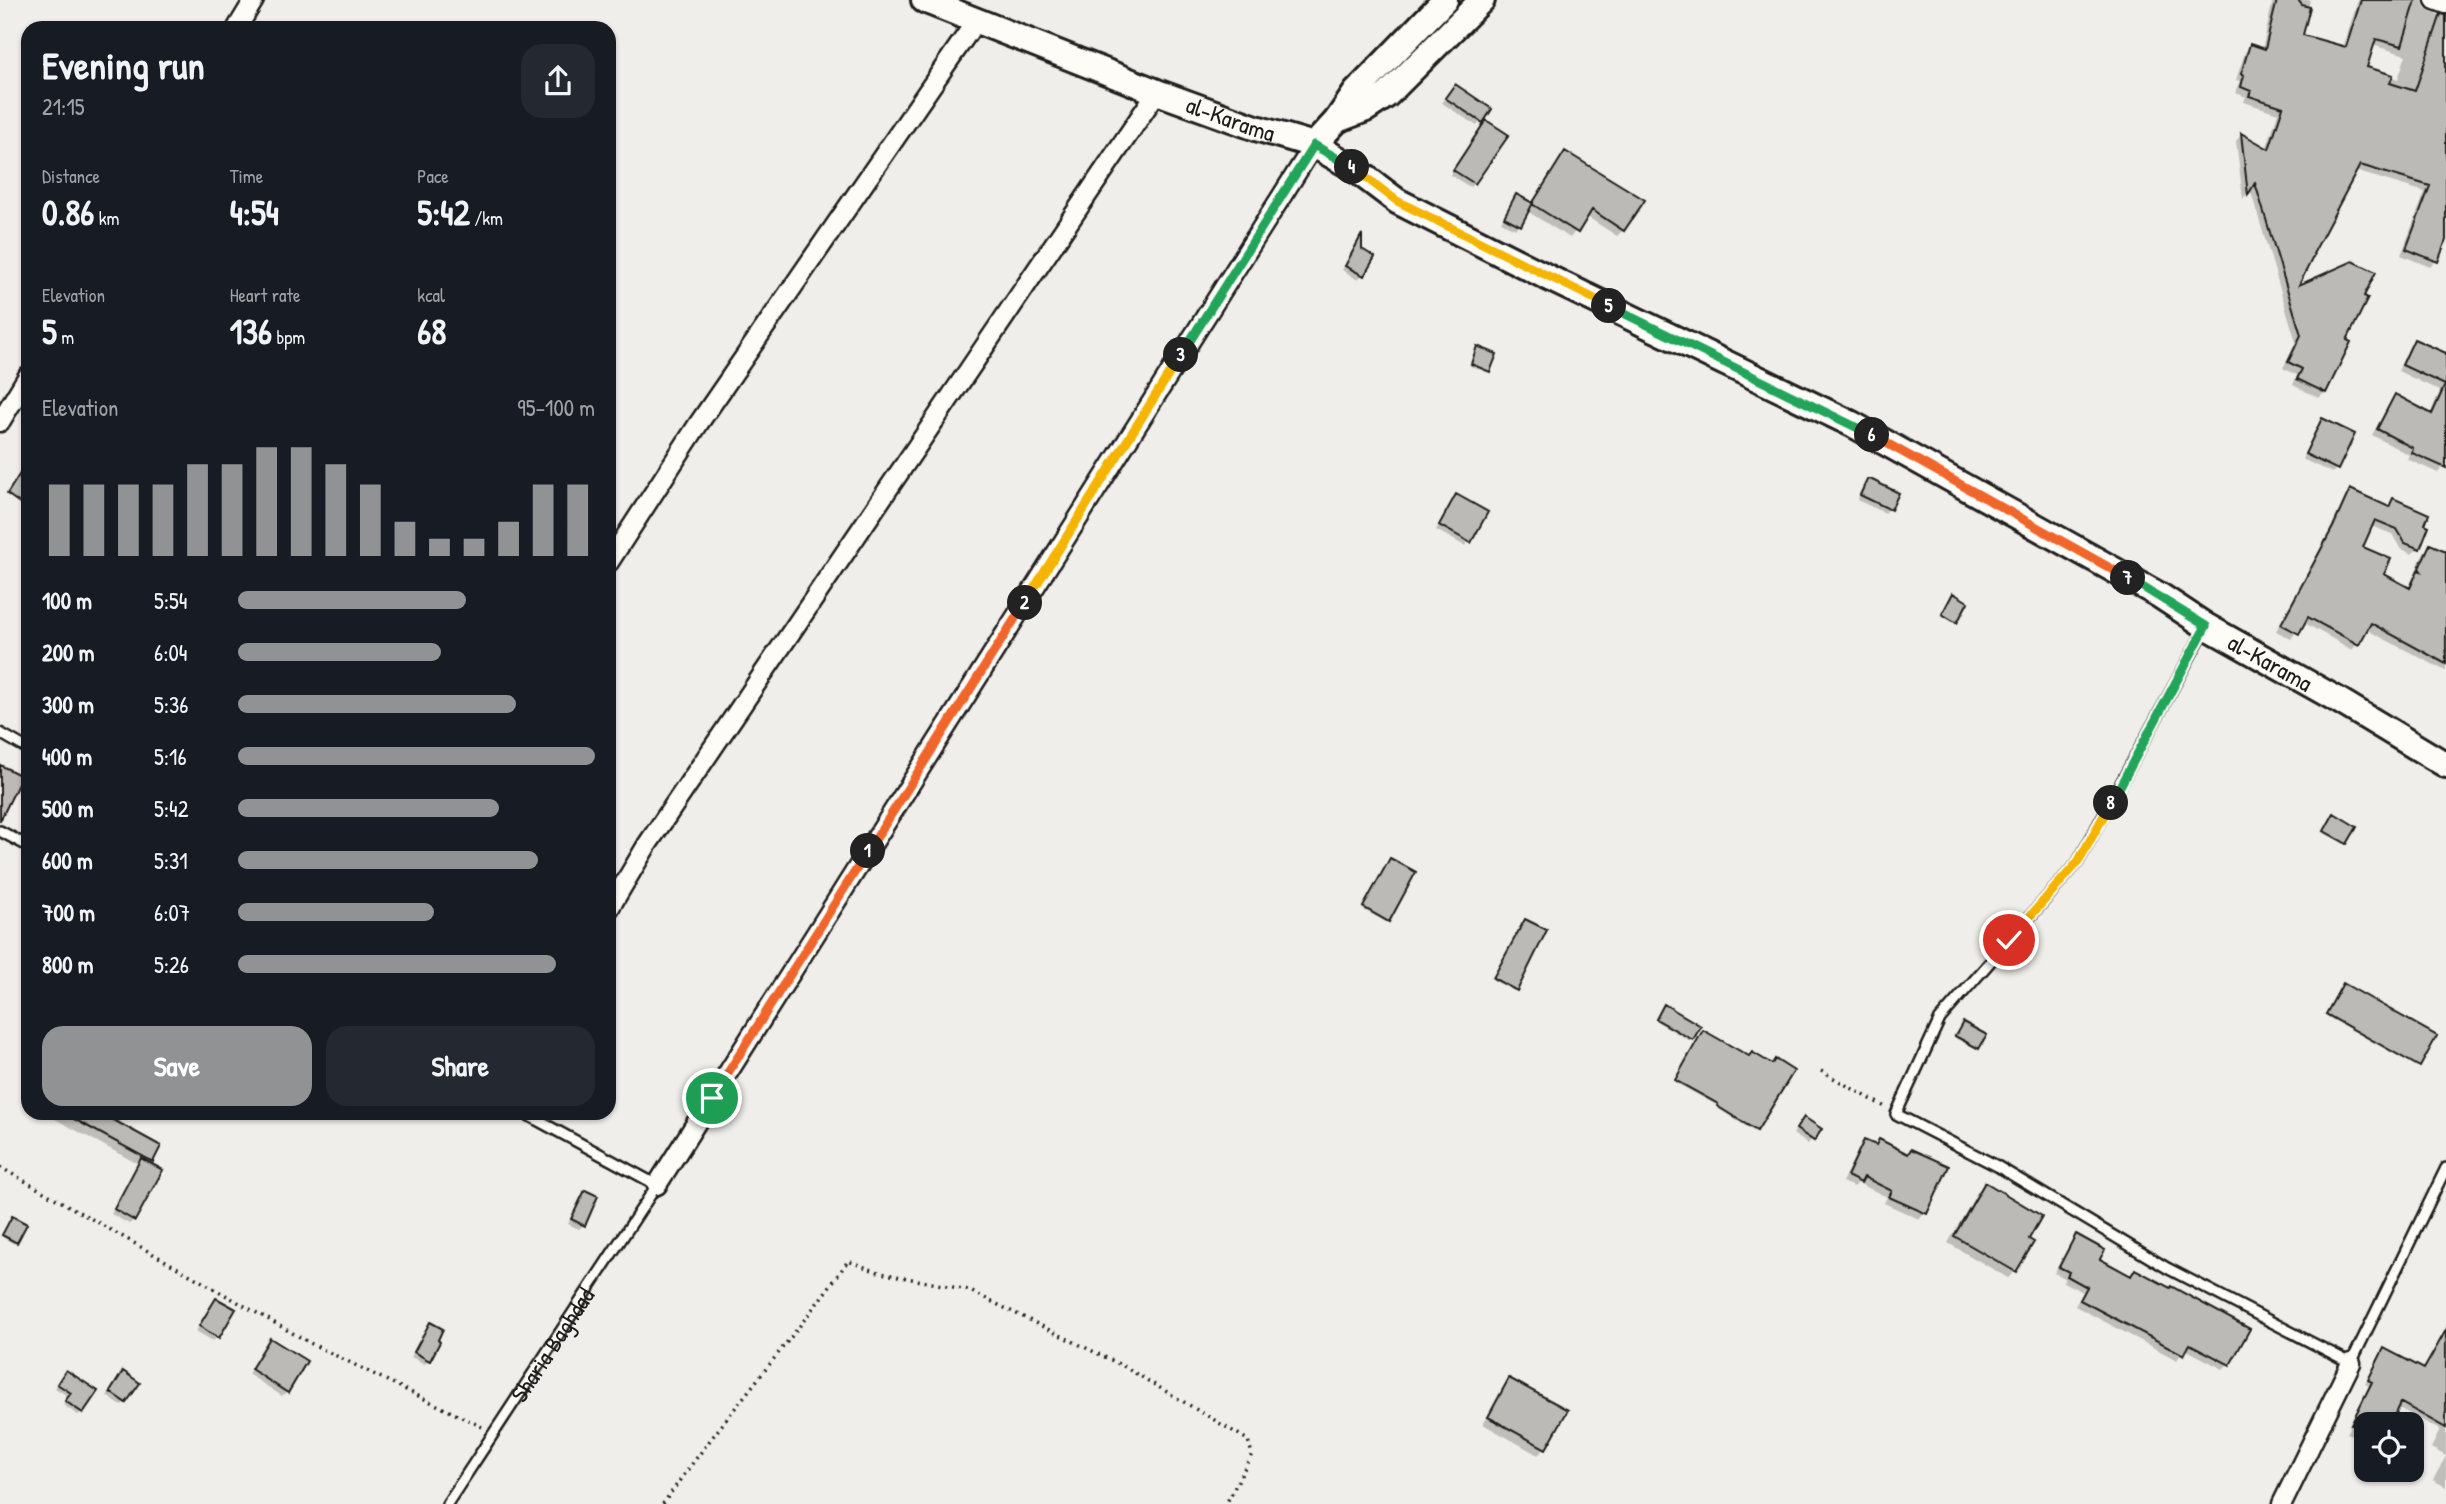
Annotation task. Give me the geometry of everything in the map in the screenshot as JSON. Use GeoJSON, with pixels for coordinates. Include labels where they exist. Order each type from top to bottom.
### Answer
{"type":"FeatureCollection","features":[{"type":"Feature","properties":{"kind":"main road","name":"al-Karama"},"geometry":{"type":"LineString","coordinates":[[924,0],[1157,92],[1256,128],[1314,145],[1352,167],[1397,201],[1549,278],[1852,424],[2160,595],[2206,626],[2338,700],[2446,765]]}},
{"type":"Feature","properties":{"kind":"main road"},"geometry":{"type":"LineString","coordinates":[[1314,145],[1337,120],[1356,92],[1444,0]]}},
{"type":"Feature","properties":{"kind":"main road"},"geometry":{"type":"LineString","coordinates":[[1337,120],[1366,109],[1387,95],[1482,0]]}},
{"type":"Feature","properties":{"kind":"street"},"geometry":{"type":"LineString","coordinates":[[241,21],[254,0]]}},
{"type":"Feature","properties":{"kind":"street"},"geometry":{"type":"LineString","coordinates":[[2435,0],[2446,4]]}},
{"type":"Feature","properties":{"kind":"street"},"geometry":{"type":"LineString","coordinates":[[616,551],[699,423],[976,20]]}},
{"type":"Feature","properties":{"kind":"street"},"geometry":{"type":"LineString","coordinates":[[616,897],[647,845],[1157,92]]}},
{"type":"Feature","properties":{"kind":"street"},"geometry":{"type":"LineString","coordinates":[[657,1185],[1314,145]]}},
{"type":"Feature","properties":{"kind":"street"},"geometry":{"type":"LineString","coordinates":[[0,422],[21,388]]}},
{"type":"Feature","properties":{"kind":"street"},"geometry":{"type":"LineString","coordinates":[[2282,1504],[2351,1363]]}},
{"type":"Feature","properties":{"kind":"lane"},"geometry":{"type":"LineString","coordinates":[[2206,626],[2078,862],[1940,1019],[1896,1114],[1997,1166],[2167,1268],[2351,1363],[2446,1168]]}},
{"type":"Feature","properties":{"kind":"lane"},"geometry":{"type":"LineString","coordinates":[[0,733],[21,745]]}},
{"type":"Feature","properties":{"kind":"lane"},"geometry":{"type":"LineString","coordinates":[[0,831],[21,842]]}},
{"type":"Feature","properties":{"kind":"lane"},"geometry":{"type":"LineString","coordinates":[[537,1120],[657,1185]]}},
{"type":"Feature","properties":{"kind":"lane","name":"Sharia Baghdad"},"geometry":{"type":"LineString","coordinates":[[447,1504],[657,1185]]}},
{"type":"Feature","properties":{"kind":"path"},"geometry":{"type":"LineString","coordinates":[[1821,1071],[1896,1114]]}},
{"type":"Feature","properties":{"kind":"path"},"geometry":{"type":"LineString","coordinates":[[0,1167],[310,1343],[493,1432]]}},
{"type":"Feature","properties":{"kind":"path"},"geometry":{"type":"LineString","coordinates":[[663,1504],[848,1261],[881,1273],[968,1290],[1123,1366],[1248,1440],[1252,1454],[1226,1504]]}},
{"type":"Feature","properties":{"kind":"building"},"geometry":{"type":"Polygon","coordinates":[[[2277,0],[2298,0],[2302,5],[2310,7],[2303,35],[2346,47],[2361,0],[2416,0],[2402,46],[2376,39],[2367,67],[2393,75],[2390,83],[2415,91],[2441,14],[2446,15],[2446,240],[2438,262],[2406,249],[2430,186],[2360,165],[2299,285],[2353,261],[2376,272],[2364,296],[2368,298],[2347,340],[2351,342],[2326,393],[2297,379],[2302,369],[2288,362],[2301,335],[2255,183],[2248,195],[2241,133],[2269,149],[2283,107],[2249,96],[2251,91],[2241,87],[2244,75],[2241,74],[2250,44],[2265,49],[2277,0]]]}},
{"type":"Feature","properties":{"kind":"building"},"geometry":{"type":"Polygon","coordinates":[[[1455,84],[1492,109],[1483,123],[1445,98],[1455,84]]]}},
{"type":"Feature","properties":{"kind":"building"},"geometry":{"type":"Polygon","coordinates":[[[1486,120],[1509,135],[1475,184],[1453,170],[1486,120]]]}},
{"type":"Feature","properties":{"kind":"building"},"geometry":{"type":"Polygon","coordinates":[[[1565,151],[1645,200],[1624,231],[1592,210],[1578,233],[1532,204],[1565,151]]]}},
{"type":"Feature","properties":{"kind":"building"},"geometry":{"type":"Polygon","coordinates":[[[1516,194],[1533,203],[1521,226],[1504,217],[1516,194]]]}},
{"type":"Feature","properties":{"kind":"building"},"geometry":{"type":"Polygon","coordinates":[[[1362,234],[1362,249],[1375,257],[1364,276],[1345,266],[1362,234]]]}},
{"type":"Feature","properties":{"kind":"building"},"geometry":{"type":"Polygon","coordinates":[[[2414,339],[2446,353],[2446,468],[2412,453],[2413,448],[2377,429],[2395,394],[2432,414],[2445,385],[2402,365],[2414,339]]]}},
{"type":"Feature","properties":{"kind":"building"},"geometry":{"type":"Polygon","coordinates":[[[1477,346],[1497,354],[1490,372],[1471,364],[1477,346]]]}},
{"type":"Feature","properties":{"kind":"building"},"geometry":{"type":"Polygon","coordinates":[[[2322,418],[2355,434],[2338,470],[2305,454],[2322,418]]]}},
{"type":"Feature","properties":{"kind":"building"},"geometry":{"type":"Polygon","coordinates":[[[21,472],[21,504],[7,494],[21,472]]]}},
{"type":"Feature","properties":{"kind":"building"},"geometry":{"type":"Polygon","coordinates":[[[1870,479],[1899,493],[1891,510],[1860,495],[1870,479]]]}},
{"type":"Feature","properties":{"kind":"building"},"geometry":{"type":"Polygon","coordinates":[[[2350,489],[2389,507],[2393,498],[2429,514],[2425,524],[2429,526],[2420,549],[2405,543],[2397,529],[2375,520],[2363,547],[2391,559],[2384,574],[2410,588],[2418,570],[2421,571],[2419,568],[2430,544],[2446,551],[2446,664],[2371,623],[2359,645],[2308,617],[2299,634],[2281,624],[2333,527],[2350,489]]]}},
{"type":"Feature","properties":{"kind":"building"},"geometry":{"type":"Polygon","coordinates":[[[1456,494],[1488,512],[1471,543],[1439,525],[1456,494]]]}},
{"type":"Feature","properties":{"kind":"building"},"geometry":{"type":"Polygon","coordinates":[[[1953,593],[1968,602],[1957,623],[1942,614],[1953,593]]]}},
{"type":"Feature","properties":{"kind":"building"},"geometry":{"type":"Polygon","coordinates":[[[0,765],[21,776],[21,778],[0,821],[0,765]]]}},
{"type":"Feature","properties":{"kind":"building"},"geometry":{"type":"Polygon","coordinates":[[[2334,813],[2357,827],[2347,844],[2324,831],[2334,813]]]}},
{"type":"Feature","properties":{"kind":"building"},"geometry":{"type":"Polygon","coordinates":[[[1390,858],[1416,872],[1389,922],[1363,907],[1390,858]]]}},
{"type":"Feature","properties":{"kind":"building"},"geometry":{"type":"Polygon","coordinates":[[[1525,919],[1547,930],[1517,991],[1493,978],[1525,919]]]}},
{"type":"Feature","properties":{"kind":"building"},"geometry":{"type":"Polygon","coordinates":[[[2343,983],[2437,1036],[2420,1067],[2326,1014],[2343,983]]]}},
{"type":"Feature","properties":{"kind":"building"},"geometry":{"type":"Polygon","coordinates":[[[1664,1004],[1701,1026],[1693,1040],[1656,1019],[1664,1004]]]}},
{"type":"Feature","properties":{"kind":"building"},"geometry":{"type":"Polygon","coordinates":[[[1963,1022],[1987,1035],[1979,1049],[1955,1036],[1963,1022]]]}},
{"type":"Feature","properties":{"kind":"building"},"geometry":{"type":"Polygon","coordinates":[[[1703,1030],[1749,1056],[1752,1052],[1772,1064],[1775,1059],[1794,1071],[1757,1131],[1717,1106],[1718,1104],[1675,1080],[1703,1030]]]}},
{"type":"Feature","properties":{"kind":"building"},"geometry":{"type":"Polygon","coordinates":[[[1804,1117],[1822,1129],[1814,1141],[1796,1129],[1804,1117]]]}},
{"type":"Feature","properties":{"kind":"building"},"geometry":{"type":"Polygon","coordinates":[[[76,1120],[114,1120],[161,1146],[153,1162],[76,1120]]]}},
{"type":"Feature","properties":{"kind":"building"},"geometry":{"type":"Polygon","coordinates":[[[1879,1139],[1908,1154],[1911,1149],[1949,1166],[1927,1214],[1889,1197],[1892,1191],[1864,1177],[1861,1183],[1847,1176],[1864,1140],[1876,1145],[1879,1139]]]}},
{"type":"Feature","properties":{"kind":"building"},"geometry":{"type":"Polygon","coordinates":[[[141,1158],[163,1170],[135,1221],[114,1209],[141,1158]]]}},
{"type":"Feature","properties":{"kind":"building"},"geometry":{"type":"Polygon","coordinates":[[[1985,1182],[2042,1216],[2029,1239],[2034,1242],[2016,1272],[1954,1236],[1985,1182]]]}},
{"type":"Feature","properties":{"kind":"building"},"geometry":{"type":"Polygon","coordinates":[[[585,1190],[598,1196],[585,1226],[571,1219],[585,1190]]]}},
{"type":"Feature","properties":{"kind":"building"},"geometry":{"type":"Polygon","coordinates":[[[12,1216],[27,1224],[17,1243],[2,1235],[12,1216]]]}},
{"type":"Feature","properties":{"kind":"building"},"geometry":{"type":"Polygon","coordinates":[[[2076,1234],[2105,1250],[2100,1259],[2131,1276],[2135,1269],[2250,1329],[2230,1365],[2190,1344],[2184,1355],[2080,1300],[2087,1287],[2067,1276],[2069,1272],[2059,1267],[2076,1234]]]}},
{"type":"Feature","properties":{"kind":"building"},"geometry":{"type":"Polygon","coordinates":[[[216,1298],[236,1309],[219,1338],[199,1326],[216,1298]]]}},
{"type":"Feature","properties":{"kind":"building"},"geometry":{"type":"Polygon","coordinates":[[[430,1322],[443,1329],[438,1340],[440,1342],[430,1361],[414,1352],[430,1322]]]}},
{"type":"Feature","properties":{"kind":"building"},"geometry":{"type":"Polygon","coordinates":[[[2446,1330],[2446,1428],[2424,1416],[2424,1412],[2417,1412],[2401,1403],[2397,1412],[2357,1412],[2372,1382],[2368,1380],[2384,1348],[2424,1369],[2446,1330]]]}},
{"type":"Feature","properties":{"kind":"building"},"geometry":{"type":"Polygon","coordinates":[[[270,1338],[307,1361],[288,1393],[251,1369],[270,1338]]]}},
{"type":"Feature","properties":{"kind":"building"},"geometry":{"type":"Polygon","coordinates":[[[66,1370],[98,1391],[83,1413],[65,1401],[71,1393],[57,1384],[66,1370]]]}},
{"type":"Feature","properties":{"kind":"building"},"geometry":{"type":"Polygon","coordinates":[[[123,1371],[140,1383],[126,1403],[110,1392],[123,1371]]]}},
{"type":"Feature","properties":{"kind":"building"},"geometry":{"type":"Polygon","coordinates":[[[1509,1378],[1568,1410],[1546,1449],[1488,1417],[1509,1378]]]}},
{"type":"Feature","properties":{"kind":"route"},"geometry":{"type":"LineString","coordinates":[[712,1098],[1314,145],[1352,167],[1397,201],[1549,278],[1852,424],[2160,595],[2206,626],[2078,862],[2009,940]]}}]}
